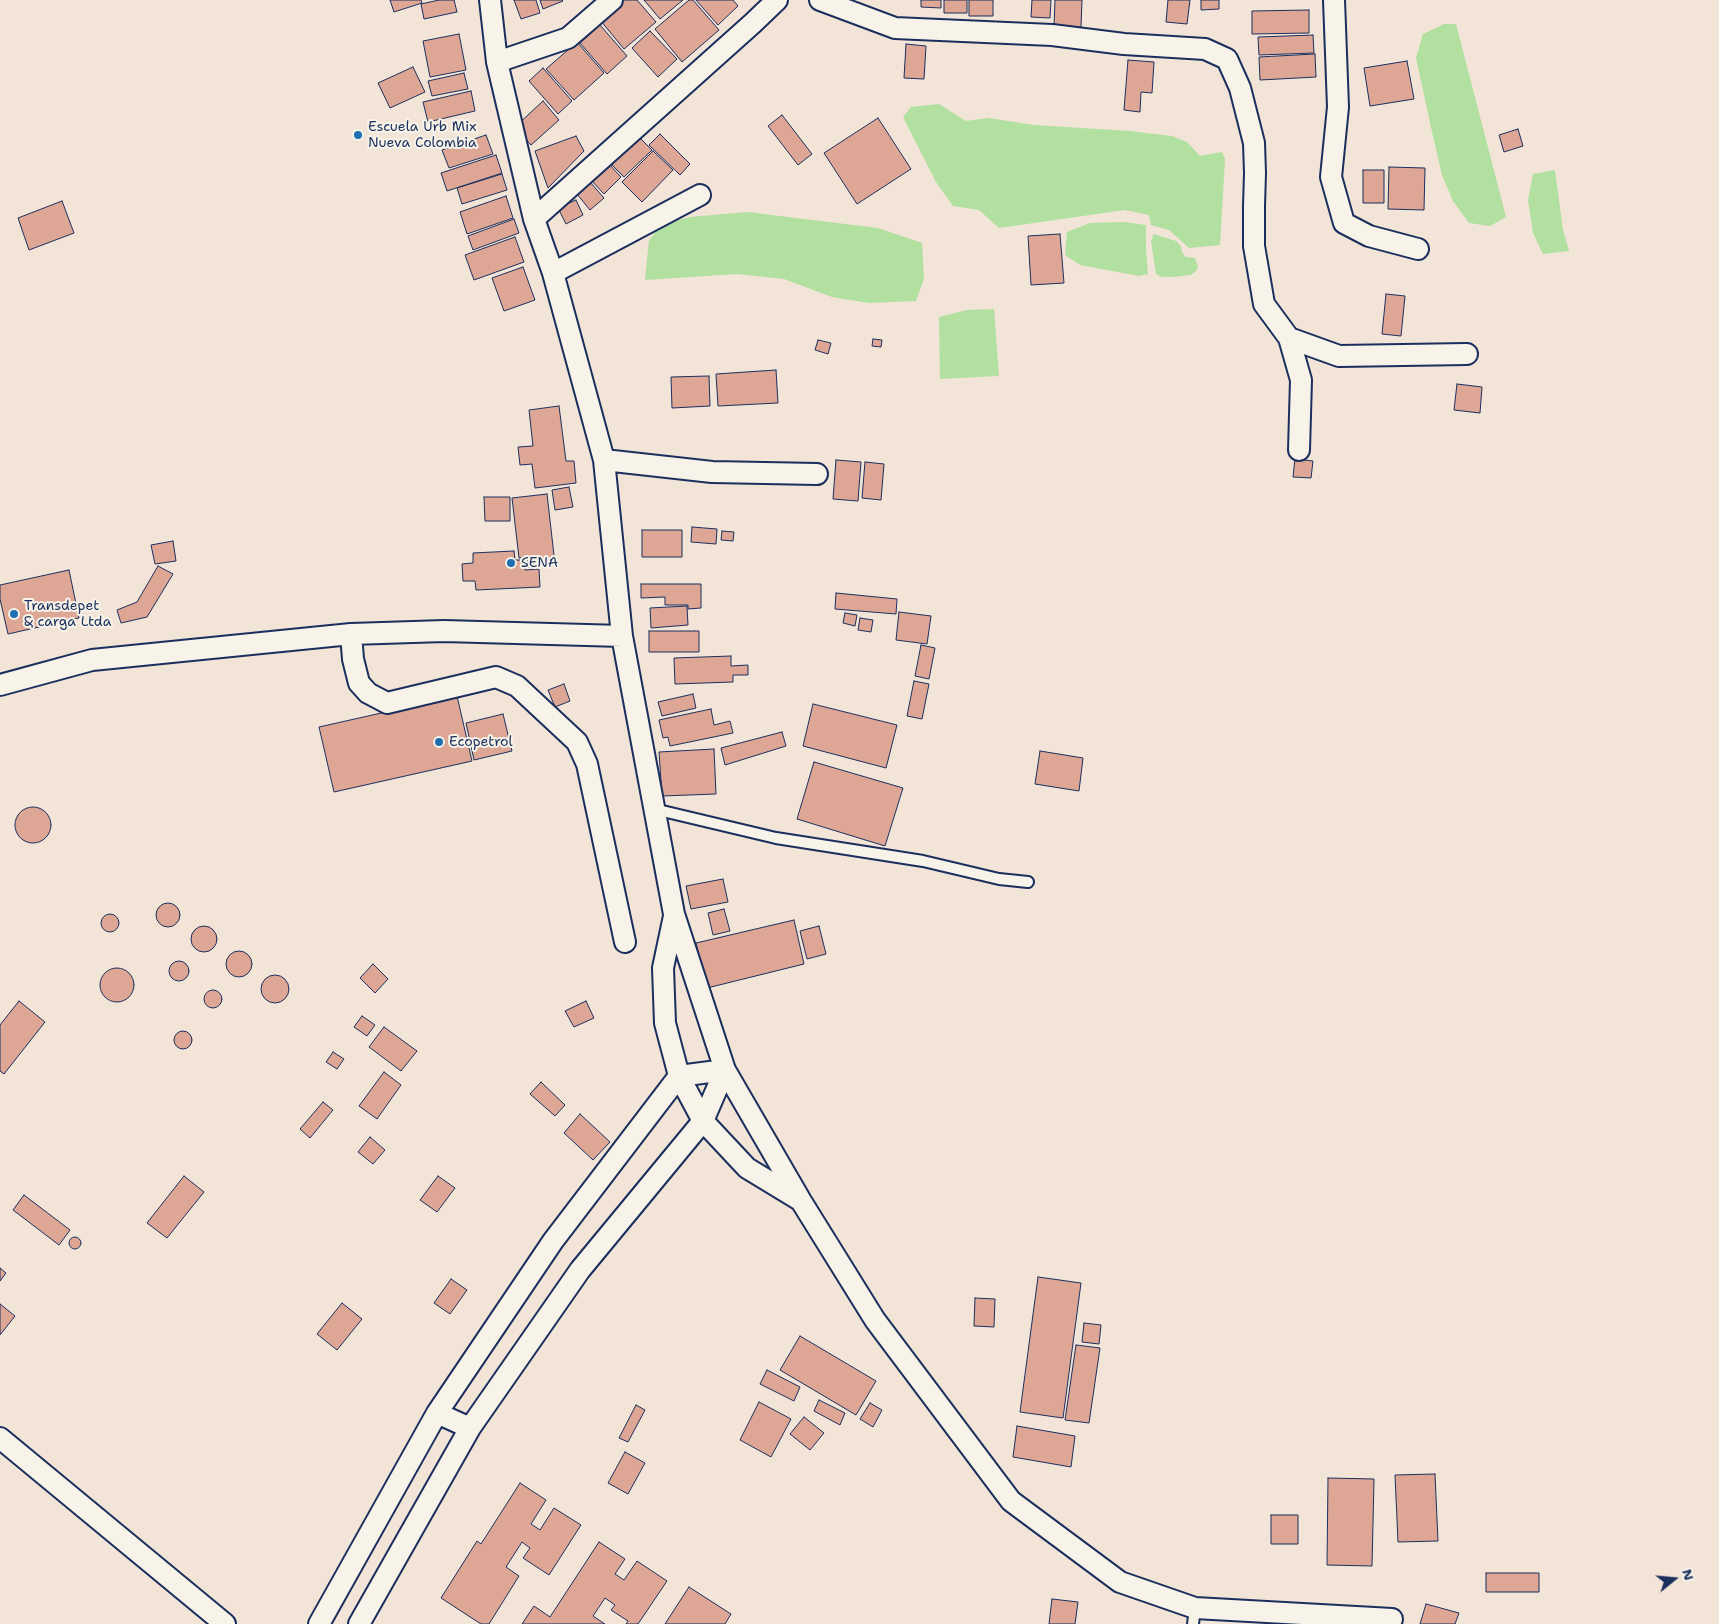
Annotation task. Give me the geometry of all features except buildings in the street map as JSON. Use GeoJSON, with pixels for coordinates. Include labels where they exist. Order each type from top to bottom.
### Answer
{"type":"FeatureCollection","features":[{"type":"Feature","properties":{"kind":"street"},"geometry":{"type":"LineString","coordinates":[[490,0],[497,62],[534,218],[553,273],[604,460],[622,636],[674,914],[725,1070],[801,1201],[875,1320],[1011,1501],[1120,1582],[1194,1616],[1392,1619]]}},
{"type":"Feature","properties":{"kind":"street"},"geometry":{"type":"LineString","coordinates":[[497,62],[568,38],[612,0]]}},
{"type":"Feature","properties":{"kind":"street"},"geometry":{"type":"LineString","coordinates":[[534,218],[777,0]]}},
{"type":"Feature","properties":{"kind":"street"},"geometry":{"type":"LineString","coordinates":[[820,0],[895,28],[1052,35],[1124,44],[1205,50],[1227,59],[1240,88],[1254,143],[1256,173],[1254,246],[1264,304],[1289,338],[1301,380],[1299,450]]}},
{"type":"Feature","properties":{"kind":"street"},"geometry":{"type":"LineString","coordinates":[[1334,0],[1338,107],[1331,176],[1344,223],[1369,236],[1418,249]]}},
{"type":"Feature","properties":{"kind":"street"},"geometry":{"type":"LineString","coordinates":[[553,273],[700,195]]}},
{"type":"Feature","properties":{"kind":"street"},"geometry":{"type":"LineString","coordinates":[[1289,338],[1338,356],[1467,354]]}},
{"type":"Feature","properties":{"kind":"street"},"geometry":{"type":"LineString","coordinates":[[604,460],[712,472],[817,474]]}},
{"type":"Feature","properties":{"kind":"street"},"geometry":{"type":"LineString","coordinates":[[0,685],[92,660],[351,634],[444,631],[622,636]]}},
{"type":"Feature","properties":{"kind":"street"},"geometry":{"type":"LineString","coordinates":[[351,634],[352,659],[359,683],[368,692],[387,703],[496,677],[517,686],[577,742],[587,764],[625,942]]}},
{"type":"Feature","properties":{"kind":"street"},"geometry":{"type":"LineString","coordinates":[[674,914],[663,968],[663,977],[665,1023],[679,1076],[703,1121],[746,1168],[801,1201]]}},
{"type":"Feature","properties":{"kind":"street"},"geometry":{"type":"LineString","coordinates":[[319,1624],[437,1414],[553,1241],[679,1076],[725,1070]]}},
{"type":"Feature","properties":{"kind":"street"},"geometry":{"type":"LineString","coordinates":[[359,1624],[470,1428],[580,1270],[703,1121],[725,1070]]}},
{"type":"Feature","properties":{"kind":"street"},"geometry":{"type":"LineString","coordinates":[[437,1414],[470,1428]]}},
{"type":"Feature","properties":{"kind":"street"},"geometry":{"type":"LineString","coordinates":[[0,1438],[225,1624]]}},
{"type":"Feature","properties":{"kind":"lane"},"geometry":{"type":"LineString","coordinates":[[654,809],[776,838],[923,860],[999,879],[1028,882]]}},
{"type":"Feature","properties":{"kind":"green space"},"geometry":{"type":"Polygon","coordinates":[[[1444,24],[1456,24],[1506,217],[1490,226],[1469,223],[1453,201],[1442,175],[1432,132],[1416,58],[1423,34],[1444,24]]]}},
{"type":"Feature","properties":{"kind":"green space"},"geometry":{"type":"Polygon","coordinates":[[[939,104],[966,121],[988,118],[1034,125],[1129,131],[1172,136],[1187,142],[1200,156],[1222,152],[1225,159],[1220,245],[1189,248],[1169,230],[1151,225],[1149,215],[1125,210],[999,228],[979,210],[953,206],[936,182],[903,117],[911,107],[939,104]]]}},
{"type":"Feature","properties":{"kind":"green space"},"geometry":{"type":"Polygon","coordinates":[[[1555,170],[1563,230],[1569,251],[1543,254],[1533,233],[1528,200],[1533,174],[1555,170]]]}},
{"type":"Feature","properties":{"kind":"green space"},"geometry":{"type":"Polygon","coordinates":[[[747,212],[878,228],[922,243],[924,279],[916,301],[869,303],[832,297],[784,279],[737,274],[645,280],[649,240],[662,224],[690,217],[747,212]]]}},
{"type":"Feature","properties":{"kind":"green space"},"geometry":{"type":"Polygon","coordinates":[[[1124,222],[1146,225],[1148,274],[1139,276],[1080,265],[1065,255],[1067,232],[1090,223],[1124,222]]]}},
{"type":"Feature","properties":{"kind":"green space"},"geometry":{"type":"Polygon","coordinates":[[[1154,234],[1176,241],[1181,246],[1182,252],[1186,257],[1195,258],[1198,267],[1196,271],[1191,275],[1174,277],[1162,277],[1156,274],[1151,241],[1154,234]]]}},
{"type":"Feature","properties":{"kind":"green space"},"geometry":{"type":"Polygon","coordinates":[[[994,309],[999,376],[940,379],[939,317],[967,310],[994,309]]]}},
{"type":"Feature","properties":{"kind":"place","name":"Escuela Urb Mix Nueva Colombia"},"geometry":{"type":"Point","coordinates":[358,135]}},
{"type":"Feature","properties":{"kind":"place","name":"SENA"},"geometry":{"type":"Point","coordinates":[511,563]}},
{"type":"Feature","properties":{"kind":"place","name":"Transdepet & carga Ltda"},"geometry":{"type":"Point","coordinates":[14,614]}},
{"type":"Feature","properties":{"kind":"place","name":"Ecopetrol"},"geometry":{"type":"Point","coordinates":[439,742]}}]}
